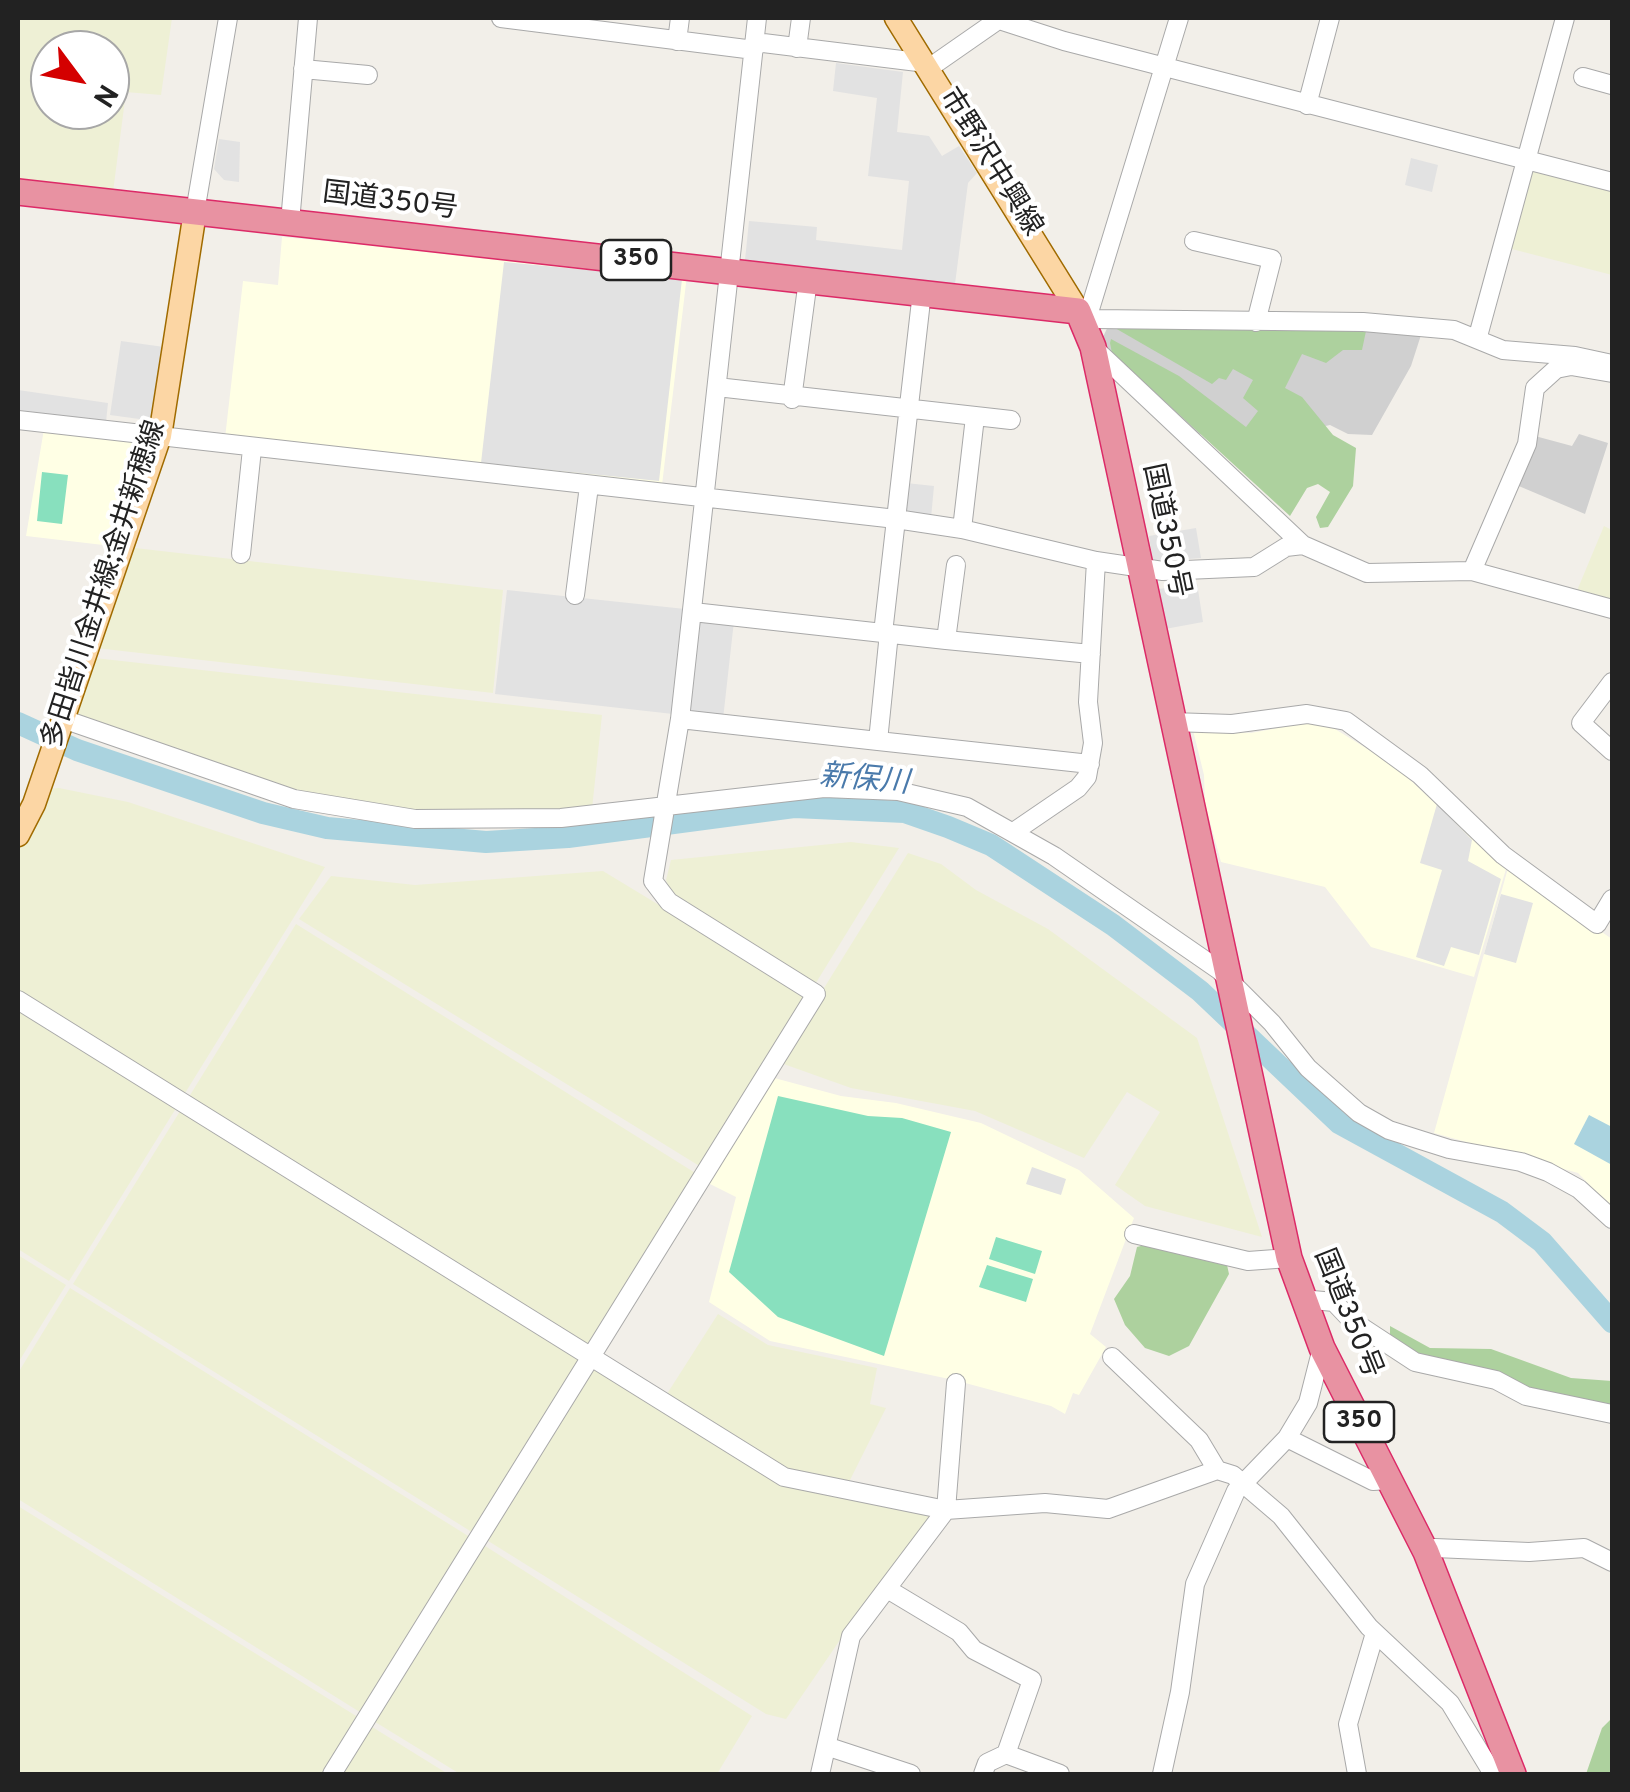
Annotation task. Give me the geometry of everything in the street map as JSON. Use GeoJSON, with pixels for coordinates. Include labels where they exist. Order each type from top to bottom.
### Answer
{"type":"FeatureCollection","features":[{"type":"Feature","properties":{"kind":"highway","name":"国道350号"},"geometry":{"type":"LineString","coordinates":[[18,192],[1078,310],[1093,346],[1172,722],[1302,1299],[1322,1348],[1426,1552],[1513,1774]]}},
{"type":"Feature","properties":{"kind":"main road","name":"市野沢中興線"},"geometry":{"type":"LineString","coordinates":[[896,18],[1078,310]]}},
{"type":"Feature","properties":{"kind":"main road","name":"多田皆川金井線;金井新穂線"},"geometry":{"type":"LineString","coordinates":[[18,835],[45,769],[160,436],[194,212]]}},
{"type":"Feature","properties":{"kind":"street"},"geometry":{"type":"LineString","coordinates":[[194,212],[228,18]]}},
{"type":"Feature","properties":{"kind":"street"},"geometry":{"type":"LineString","coordinates":[[290,222],[308,18]]}},
{"type":"Feature","properties":{"kind":"street"},"geometry":{"type":"LineString","coordinates":[[502,18],[536,19],[677,41],[797,48],[927,65],[995,19],[1307,105],[1612,182]]}},
{"type":"Feature","properties":{"kind":"street"},"geometry":{"type":"LineString","coordinates":[[677,41],[680,18]]}},
{"type":"Feature","properties":{"kind":"street"},"geometry":{"type":"LineString","coordinates":[[332,1774],[816,994],[669,902],[654,881],[680,719],[757,18]]}},
{"type":"Feature","properties":{"kind":"street"},"geometry":{"type":"LineString","coordinates":[[797,48],[801,18]]}},
{"type":"Feature","properties":{"kind":"street"},"geometry":{"type":"LineString","coordinates":[[1078,310],[1090,309],[1179,18]]}},
{"type":"Feature","properties":{"kind":"street"},"geometry":{"type":"LineString","coordinates":[[1307,105],[1330,18]]}},
{"type":"Feature","properties":{"kind":"street"},"geometry":{"type":"LineString","coordinates":[[1478,336],[1529,160],[1564,18]]}},
{"type":"Feature","properties":{"kind":"street"},"geometry":{"type":"LineString","coordinates":[[303,69],[368,75]]}},
{"type":"Feature","properties":{"kind":"street"},"geometry":{"type":"LineString","coordinates":[[1583,77],[1612,85]]}},
{"type":"Feature","properties":{"kind":"street"},"geometry":{"type":"LineString","coordinates":[[1194,241],[1272,260],[1256,322]]}},
{"type":"Feature","properties":{"kind":"street"},"geometry":{"type":"LineString","coordinates":[[792,399],[808,280]]}},
{"type":"Feature","properties":{"kind":"street"},"geometry":{"type":"LineString","coordinates":[[878,741],[896,520],[922,292]]}},
{"type":"Feature","properties":{"kind":"street"},"geometry":{"type":"LineString","coordinates":[[1078,310],[1095,319],[1363,322],[1478,336],[1503,350],[1576,356],[1612,364]]}},
{"type":"Feature","properties":{"kind":"street"},"geometry":{"type":"LineString","coordinates":[[1093,346],[1303,545],[1377,576],[1472,571],[1612,609]]}},
{"type":"Feature","properties":{"kind":"street"},"geometry":{"type":"LineString","coordinates":[[1472,571],[1527,444],[1535,388],[1556,369],[1572,366],[1612,373]]}},
{"type":"Feature","properties":{"kind":"street"},"geometry":{"type":"LineString","coordinates":[[717,387],[792,399],[1010,420]]}},
{"type":"Feature","properties":{"kind":"street"},"geometry":{"type":"LineString","coordinates":[[962,528],[975,417]]}},
{"type":"Feature","properties":{"kind":"street"},"geometry":{"type":"LineString","coordinates":[[18,420],[962,528],[1096,562],[1164,571],[1254,568],[1286,547],[1303,545]]}},
{"type":"Feature","properties":{"kind":"street"},"geometry":{"type":"LineString","coordinates":[[241,554],[252,449]]}},
{"type":"Feature","properties":{"kind":"street"},"geometry":{"type":"LineString","coordinates":[[575,595],[589,486]]}},
{"type":"Feature","properties":{"kind":"street"},"geometry":{"type":"LineString","coordinates":[[1015,831],[1078,788],[1090,764],[1096,562]]}},
{"type":"Feature","properties":{"kind":"street"},"geometry":{"type":"LineString","coordinates":[[946,640],[956,565]]}},
{"type":"Feature","properties":{"kind":"street"},"geometry":{"type":"LineString","coordinates":[[692,612],[1091,654]]}},
{"type":"Feature","properties":{"kind":"street"},"geometry":{"type":"LineString","coordinates":[[1612,682],[1581,722],[1612,751]]}},
{"type":"Feature","properties":{"kind":"street"},"geometry":{"type":"LineString","coordinates":[[1172,722],[1232,724],[1307,714],[1346,721],[1420,775],[1503,855],[1597,924],[1612,898]]}},
{"type":"Feature","properties":{"kind":"street"},"geometry":{"type":"LineString","coordinates":[[63,718],[330,808],[426,820],[504,821],[824,788],[898,791],[967,807],[1015,831],[1232,986],[1308,1068],[1359,1112],[1389,1130],[1448,1149],[1521,1162],[1548,1172],[1579,1189],[1612,1219]]}},
{"type":"Feature","properties":{"kind":"street"},"geometry":{"type":"LineString","coordinates":[[680,719],[1090,764]]}},
{"type":"Feature","properties":{"kind":"street"},"geometry":{"type":"LineString","coordinates":[[18,1000],[784,1477],[946,1510],[1046,1503],[1108,1509],[1217,1470]]}},
{"type":"Feature","properties":{"kind":"street"},"geometry":{"type":"LineString","coordinates":[[1134,1234],[1233,1259],[1290,1258]]}},
{"type":"Feature","properties":{"kind":"street"},"geometry":{"type":"LineString","coordinates":[[1302,1299],[1334,1302],[1351,1320],[1416,1362],[1496,1380],[1526,1396],[1612,1414]]}},
{"type":"Feature","properties":{"kind":"street"},"geometry":{"type":"LineString","coordinates":[[1162,1774],[1180,1692],[1195,1584],[1243,1483],[1287,1438],[1308,1403],[1322,1348]]}},
{"type":"Feature","properties":{"kind":"street"},"geometry":{"type":"LineString","coordinates":[[1112,1357],[1200,1440],[1217,1470],[1243,1483],[1281,1516],[1375,1633],[1450,1703],[1493,1774]]}},
{"type":"Feature","properties":{"kind":"street"},"geometry":{"type":"LineString","coordinates":[[820,1774],[851,1636],[946,1510],[956,1382]]}},
{"type":"Feature","properties":{"kind":"street"},"geometry":{"type":"LineString","coordinates":[[1287,1438],[1373,1480],[1389,1480]]}},
{"type":"Feature","properties":{"kind":"street"},"geometry":{"type":"LineString","coordinates":[[1426,1552],[1435,1548],[1529,1552],[1584,1548],[1612,1562]]}},
{"type":"Feature","properties":{"kind":"street"},"geometry":{"type":"LineString","coordinates":[[889,1590],[959,1632],[974,1650],[1032,1680],[1006,1754]]}},
{"type":"Feature","properties":{"kind":"street"},"geometry":{"type":"LineString","coordinates":[[1357,1774],[1348,1724],[1375,1633]]}},
{"type":"Feature","properties":{"kind":"street"},"geometry":{"type":"LineString","coordinates":[[1450,1703],[1466,1680]]}},
{"type":"Feature","properties":{"kind":"street"},"geometry":{"type":"LineString","coordinates":[[829,1747],[911,1774]]}},
{"type":"Feature","properties":{"kind":"street"},"geometry":{"type":"LineString","coordinates":[[983,1774],[987,1762],[1006,1754],[1060,1774]]}},
{"type":"Feature","properties":{"kind":"shaded area"},"geometry":{"type":"Polygon","coordinates":[[[18,18],[172,18],[161,95],[130,92],[130,30],[30,30],[30,130],[121,130],[113,192],[18,183],[18,18]]]}},
{"type":"Feature","properties":{"kind":"shaded area"},"geometry":{"type":"Polygon","coordinates":[[[836,63],[903,72],[897,132],[929,136],[942,156],[959,146],[977,173],[968,183],[955,284],[745,260],[749,221],[817,227],[816,240],[902,250],[909,181],[868,176],[877,98],[833,91],[836,63]]]}},
{"type":"Feature","properties":{"kind":"shaded area"},"geometry":{"type":"Polygon","coordinates":[[[219,139],[240,142],[239,182],[224,180],[214,169],[219,139]]]}},
{"type":"Feature","properties":{"kind":"shaded area"},"geometry":{"type":"Polygon","coordinates":[[[1411,158],[1438,165],[1432,192],[1405,185],[1411,158]]]}},
{"type":"Feature","properties":{"kind":"shaded area"},"geometry":{"type":"Polygon","coordinates":[[[1531,168],[1612,188],[1612,275],[1508,248],[1531,168]]]}},
{"type":"Feature","properties":{"kind":"shaded area"},"geometry":{"type":"Polygon","coordinates":[[[282,237],[687,275],[662,485],[225,438],[243,281],[278,285],[282,237]]]}},
{"type":"Feature","properties":{"kind":"shaded area"},"geometry":{"type":"Polygon","coordinates":[[[504,262],[682,279],[659,481],[481,463],[504,262]]]}},
{"type":"Feature","properties":{"kind":"shaded area"},"geometry":{"type":"Polygon","coordinates":[[[1110,322],[1368,327],[1421,335],[1411,366],[1372,435],[1348,434],[1330,425],[1243,444],[1195,433],[1108,355],[1103,337],[1110,322]]]}},
{"type":"Feature","properties":{"kind":"shaded area"},"geometry":{"type":"Polygon","coordinates":[[[121,341],[164,347],[154,421],[110,415],[121,341]]]}},
{"type":"Feature","properties":{"kind":"shaded area"},"geometry":{"type":"Polygon","coordinates":[[[18,390],[108,403],[106,422],[18,410],[18,390]]]}},
{"type":"Feature","properties":{"kind":"shaded area"},"geometry":{"type":"Polygon","coordinates":[[[44,429],[136,440],[141,450],[112,546],[26,536],[44,429]]]}},
{"type":"Feature","properties":{"kind":"shaded area"},"geometry":{"type":"Polygon","coordinates":[[[1579,434],[1608,443],[1585,514],[1514,484],[1535,436],[1572,446],[1579,434]]]}},
{"type":"Feature","properties":{"kind":"shaded area"},"geometry":{"type":"Polygon","coordinates":[[[906,483],[934,486],[931,518],[902,516],[906,483]]]}},
{"type":"Feature","properties":{"kind":"shaded area"},"geometry":{"type":"Polygon","coordinates":[[[1604,526],[1612,530],[1612,601],[1576,593],[1604,526]]]}},
{"type":"Feature","properties":{"kind":"shaded area"},"geometry":{"type":"Polygon","coordinates":[[[1196,528],[1201,558],[1153,562],[1149,536],[1196,528]]]}},
{"type":"Feature","properties":{"kind":"shaded area"},"geometry":{"type":"Polygon","coordinates":[[[135,548],[503,590],[493,693],[96,648],[135,548]]]}},
{"type":"Feature","properties":{"kind":"shaded area"},"geometry":{"type":"Polygon","coordinates":[[[1197,583],[1203,622],[1165,629],[1159,589],[1197,583]]]}},
{"type":"Feature","properties":{"kind":"shaded area"},"geometry":{"type":"Polygon","coordinates":[[[507,590],[685,609],[673,714],[495,694],[507,590]]]}},
{"type":"Feature","properties":{"kind":"shaded area"},"geometry":{"type":"Polygon","coordinates":[[[697,618],[734,621],[723,719],[686,715],[697,618]]]}},
{"type":"Feature","properties":{"kind":"shaded area"},"geometry":{"type":"Polygon","coordinates":[[[95,658],[602,715],[592,809],[442,813],[333,800],[294,789],[75,716],[95,658]]]}},
{"type":"Feature","properties":{"kind":"shaded area"},"geometry":{"type":"Polygon","coordinates":[[[1310,722],[1335,729],[1395,766],[1506,869],[1474,977],[1371,947],[1325,887],[1221,862],[1205,804],[1204,775],[1193,730],[1251,733],[1310,722]]]}},
{"type":"Feature","properties":{"kind":"shaded area"},"geometry":{"type":"Polygon","coordinates":[[[48,789],[128,802],[325,867],[182,1098],[18,996],[18,849],[48,789]]]}},
{"type":"Feature","properties":{"kind":"shaded area"},"geometry":{"type":"Polygon","coordinates":[[[1437,804],[1472,840],[1468,861],[1501,879],[1479,955],[1451,947],[1444,966],[1416,957],[1442,870],[1420,863],[1437,804]]]}},
{"type":"Feature","properties":{"kind":"shaded area"},"geometry":{"type":"Polygon","coordinates":[[[851,842],[899,848],[814,986],[673,899],[666,880],[671,860],[851,842]]]}},
{"type":"Feature","properties":{"kind":"shaded area"},"geometry":{"type":"Polygon","coordinates":[[[908,853],[941,864],[976,890],[1048,929],[1197,1038],[1262,1237],[1145,1206],[1115,1185],[1160,1112],[1127,1092],[1084,1158],[975,1111],[851,1088],[778,1062],[908,853]]]}},
{"type":"Feature","properties":{"kind":"shaded area"},"geometry":{"type":"Polygon","coordinates":[[[1508,868],[1612,939],[1612,1208],[1578,1173],[1434,1133],[1508,868]]]}},
{"type":"Feature","properties":{"kind":"shaded area"},"geometry":{"type":"Polygon","coordinates":[[[603,871],[809,996],[701,1167],[299,919],[331,876],[415,885],[603,871]]]}},
{"type":"Feature","properties":{"kind":"shaded area"},"geometry":{"type":"Polygon","coordinates":[[[1501,894],[1533,903],[1516,963],[1484,954],[1501,894]]]}},
{"type":"Feature","properties":{"kind":"shaded area"},"geometry":{"type":"Polygon","coordinates":[[[296,924],[697,1174],[588,1349],[187,1100],[296,924]]]}},
{"type":"Feature","properties":{"kind":"shaded area"},"geometry":{"type":"Polygon","coordinates":[[[18,1006],[178,1105],[69,1281],[18,1249],[18,1006]]]}},
{"type":"Feature","properties":{"kind":"shaded area"},"geometry":{"type":"Polygon","coordinates":[[[767,1076],[841,1096],[896,1103],[981,1123],[1079,1170],[1134,1218],[1090,1334],[1106,1347],[1079,1395],[1073,1393],[1065,1414],[1051,1406],[954,1380],[770,1341],[709,1302],[736,1197],[704,1181],[767,1076]]]}},
{"type":"Feature","properties":{"kind":"shaded area"},"geometry":{"type":"Polygon","coordinates":[[[182,1108],[583,1358],[475,1534],[73,1284],[182,1108]]]}},
{"type":"Feature","properties":{"kind":"shaded area"},"geometry":{"type":"Polygon","coordinates":[[[1032,1167],[1066,1179],[1061,1195],[1026,1184],[1032,1167]]]}},
{"type":"Feature","properties":{"kind":"shaded area"},"geometry":{"type":"Polygon","coordinates":[[[18,1255],[66,1285],[18,1363],[18,1255]]]}},
{"type":"Feature","properties":{"kind":"shaded area"},"geometry":{"type":"Polygon","coordinates":[[[70,1288],[473,1539],[363,1714],[18,1499],[18,1373],[70,1288]]]}},
{"type":"Feature","properties":{"kind":"shaded area"},"geometry":{"type":"Polygon","coordinates":[[[718,1314],[768,1345],[877,1368],[870,1404],[886,1408],[848,1484],[783,1471],[665,1397],[718,1314]]]}},
{"type":"Feature","properties":{"kind":"shaded area"},"geometry":{"type":"Polygon","coordinates":[[[593,1364],[785,1484],[935,1517],[842,1637],[786,1719],[766,1714],[485,1539],[593,1364]]]}},
{"type":"Feature","properties":{"kind":"shaded area"},"geometry":{"type":"Polygon","coordinates":[[[18,1506],[361,1719],[326,1774],[18,1774],[18,1506]]]}},
{"type":"Feature","properties":{"kind":"shaded area"},"geometry":{"type":"Polygon","coordinates":[[[482,1544],[752,1716],[717,1774],[460,1774],[372,1720],[482,1544]]]}},
{"type":"Feature","properties":{"kind":"shaded area"},"geometry":{"type":"Polygon","coordinates":[[[369,1725],[448,1774],[338,1774],[369,1725]]]}},
{"type":"Feature","properties":{"kind":"green space"},"geometry":{"type":"Polygon","coordinates":[[[1123,325],[1366,331],[1362,350],[1343,350],[1326,363],[1302,354],[1285,388],[1302,397],[1333,435],[1356,448],[1353,486],[1328,527],[1320,528],[1316,517],[1330,492],[1318,484],[1307,488],[1290,516],[1112,353],[1111,339],[1179,376],[1246,427],[1258,411],[1243,398],[1253,380],[1233,369],[1226,380],[1219,378],[1212,384],[1115,328],[1123,325]]]}},
{"type":"Feature","properties":{"kind":"green space"},"geometry":{"type":"Polygon","coordinates":[[[42,472],[68,475],[62,524],[37,521],[42,472]]]}},
{"type":"Feature","properties":{"kind":"green space"},"geometry":{"type":"Polygon","coordinates":[[[778,1096],[868,1116],[902,1118],[951,1132],[884,1356],[778,1317],[729,1272],[778,1096]]]}},
{"type":"Feature","properties":{"kind":"green space"},"geometry":{"type":"Polygon","coordinates":[[[996,1237],[1042,1251],[1035,1274],[989,1259],[996,1237]]]}},
{"type":"Feature","properties":{"kind":"green space"},"geometry":{"type":"Polygon","coordinates":[[[1148,1244],[1227,1265],[1229,1274],[1189,1346],[1169,1356],[1145,1348],[1125,1325],[1114,1299],[1130,1276],[1137,1247],[1148,1244]]]}},
{"type":"Feature","properties":{"kind":"green space"},"geometry":{"type":"Polygon","coordinates":[[[987,1265],[1033,1279],[1026,1302],[979,1287],[987,1265]]]}},
{"type":"Feature","properties":{"kind":"green space"},"geometry":{"type":"Polygon","coordinates":[[[1390,1326],[1430,1348],[1491,1349],[1571,1378],[1612,1381],[1612,1406],[1532,1390],[1429,1360],[1390,1339],[1390,1326]]]}},
{"type":"Feature","properties":{"kind":"green space"},"geometry":{"type":"Polygon","coordinates":[[[1612,1718],[1612,1774],[1586,1774],[1602,1728],[1612,1718]]]}},
{"type":"Feature","properties":{"kind":"water"},"geometry":{"type":"Polygon","coordinates":[[[1589,1115],[1612,1127],[1612,1165],[1574,1144],[1589,1115]]]}},
{"type":"Feature","properties":{"kind":"waterway","name":"新保川"},"geometry":{"type":"LineString","coordinates":[[18,723],[77,750],[263,813],[327,828],[486,842],[568,837],[794,807],[905,812],[948,827],[991,845],[1113,925],[1200,991],[1339,1123],[1502,1212],[1542,1242],[1612,1322]]}}]}
